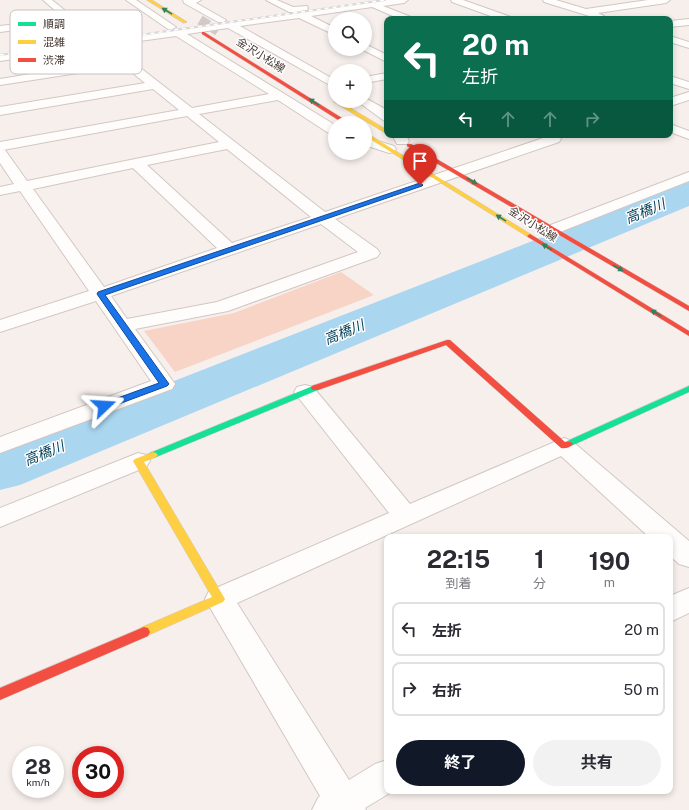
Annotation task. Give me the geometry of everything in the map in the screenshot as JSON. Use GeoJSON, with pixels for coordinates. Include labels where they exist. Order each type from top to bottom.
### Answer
{"type":"FeatureCollection","features":[{"type":"Feature","properties":{"kind":"main road"},"geometry":{"type":"LineString","coordinates":[[149,0],[179,27]]}},
{"type":"Feature","properties":{"kind":"main road"},"geometry":{"type":"LineString","coordinates":[[166,0],[193,16]]}},
{"type":"Feature","properties":{"kind":"main road","name":"金沢小松線"},"geometry":{"type":"LineString","coordinates":[[203,33],[336,116]]}},
{"type":"Feature","properties":{"kind":"main road"},"geometry":{"type":"LineString","coordinates":[[348,108],[384,130]]}},
{"type":"Feature","properties":{"kind":"main road","name":"金沢小松線"},"geometry":{"type":"LineString","coordinates":[[372,138],[689,334]]}},
{"type":"Feature","properties":{"kind":"main road","name":"金沢小松線"},"geometry":{"type":"LineString","coordinates":[[400,138],[689,309]]}},
{"type":"Feature","properties":{"kind":"main road"},"geometry":{"type":"LineString","coordinates":[[0,694],[219,599],[138,461],[305,392],[447,342],[564,446],[689,389]]}},
{"type":"Feature","properties":{"kind":"street"},"geometry":{"type":"LineString","coordinates":[[47,0],[60,10]]}},
{"type":"Feature","properties":{"kind":"street"},"geometry":{"type":"LineString","coordinates":[[130,0],[179,27],[280,96],[328,127]]}},
{"type":"Feature","properties":{"kind":"street"},"geometry":{"type":"LineString","coordinates":[[186,1],[197,0]]}},
{"type":"Feature","properties":{"kind":"street"},"geometry":{"type":"LineString","coordinates":[[270,0],[328,28]]}},
{"type":"Feature","properties":{"kind":"street"},"geometry":{"type":"LineString","coordinates":[[224,28],[292,10],[364,0]]}},
{"type":"Feature","properties":{"kind":"street"},"geometry":{"type":"LineString","coordinates":[[142,31],[179,27],[224,28],[404,0]]}},
{"type":"Feature","properties":{"kind":"street"},"geometry":{"type":"LineString","coordinates":[[455,0],[500,16]]}},
{"type":"Feature","properties":{"kind":"street"},"geometry":{"type":"LineString","coordinates":[[547,0],[599,16]]}},
{"type":"Feature","properties":{"kind":"street"},"geometry":{"type":"LineString","coordinates":[[586,12],[666,0]]}},
{"type":"Feature","properties":{"kind":"street"},"geometry":{"type":"LineString","coordinates":[[186,1],[224,28],[328,81]]}},
{"type":"Feature","properties":{"kind":"street"},"geometry":{"type":"LineString","coordinates":[[373,4],[401,16]]}},
{"type":"Feature","properties":{"kind":"street"},"geometry":{"type":"LineString","coordinates":[[673,24],[689,22]]}},
{"type":"Feature","properties":{"kind":"street"},"geometry":{"type":"LineString","coordinates":[[0,29],[10,28]]}},
{"type":"Feature","properties":{"kind":"street"},"geometry":{"type":"LineString","coordinates":[[673,40],[689,45]]}},
{"type":"Feature","properties":{"kind":"street"},"geometry":{"type":"LineString","coordinates":[[0,52],[10,50]]}},
{"type":"Feature","properties":{"kind":"street"},"geometry":{"type":"LineString","coordinates":[[372,51],[384,57]]}},
{"type":"Feature","properties":{"kind":"street"},"geometry":{"type":"LineString","coordinates":[[0,58],[10,56]]}},
{"type":"Feature","properties":{"kind":"street"},"geometry":{"type":"LineString","coordinates":[[0,82],[50,74]]}},
{"type":"Feature","properties":{"kind":"street"},"geometry":{"type":"LineString","coordinates":[[124,326],[222,307],[371,253],[323,218],[141,74]]}},
{"type":"Feature","properties":{"kind":"street"},"geometry":{"type":"LineString","coordinates":[[372,79],[384,77]]}},
{"type":"Feature","properties":{"kind":"street"},"geometry":{"type":"LineString","coordinates":[[673,80],[689,86]]}},
{"type":"Feature","properties":{"kind":"street"},"geometry":{"type":"LineString","coordinates":[[0,111],[155,85]]}},
{"type":"Feature","properties":{"kind":"street"},"geometry":{"type":"LineString","coordinates":[[0,146],[280,96]]}},
{"type":"Feature","properties":{"kind":"street"},"geometry":{"type":"LineString","coordinates":[[673,101],[689,96]]}},
{"type":"Feature","properties":{"kind":"street"},"geometry":{"type":"LineString","coordinates":[[372,106],[384,114]]}},
{"type":"Feature","properties":{"kind":"street"},"geometry":{"type":"LineString","coordinates":[[673,129],[689,135]]}},
{"type":"Feature","properties":{"kind":"street"},"geometry":{"type":"LineString","coordinates":[[0,326],[100,294],[457,173],[551,138]]}},
{"type":"Feature","properties":{"kind":"street"},"geometry":{"type":"LineString","coordinates":[[372,143],[389,149]]}},
{"type":"Feature","properties":{"kind":"street"},"geometry":{"type":"LineString","coordinates":[[0,191],[229,144]]}},
{"type":"Feature","properties":{"kind":"street"},"geometry":{"type":"LineString","coordinates":[[0,153],[25,186],[164,384],[0,445]]}},
{"type":"Feature","properties":{"kind":"street"},"geometry":{"type":"LineString","coordinates":[[136,163],[229,250]]}},
{"type":"Feature","properties":{"kind":"street"},"geometry":{"type":"LineString","coordinates":[[556,230],[689,176]]}},
{"type":"Feature","properties":{"kind":"street"},"geometry":{"type":"LineString","coordinates":[[305,392],[406,516]]}},
{"type":"Feature","properties":{"kind":"street"},"geometry":{"type":"LineString","coordinates":[[384,778],[340,807],[219,599],[564,446],[663,534]]}},
{"type":"Feature","properties":{"kind":"street"},"geometry":{"type":"LineString","coordinates":[[0,518],[138,461]]}},
{"type":"Feature","properties":{"kind":"street"},"geometry":{"type":"LineString","coordinates":[[673,543],[689,557]]}},
{"type":"Feature","properties":{"kind":"street"},"geometry":{"type":"LineString","coordinates":[[673,608],[689,599]]}},
{"type":"Feature","properties":{"kind":"shaded area"},"geometry":{"type":"Polygon","coordinates":[[[341,272],[374,295],[175,372],[144,331],[234,313],[341,272]]]}},
{"type":"Feature","properties":{"kind":"waterway","name":"高橋川"},"geometry":{"type":"LineString","coordinates":[[0,471],[689,193]]}},
{"type":"Feature","properties":{"kind":"tunnel"},"geometry":{"type":"LineString","coordinates":[[200,20],[218,31]]}},
{"type":"Feature","properties":{"kind":"railway"},"geometry":{"type":"LineString","coordinates":[[142,35],[385,0]]}},
{"type":"Feature","properties":{"kind":"railway"},"geometry":{"type":"LineString","coordinates":[[0,55],[10,54]]}},
{"type":"Feature","properties":{"kind":"traffic: fast"},"geometry":{"type":"LineString","coordinates":[[153,455],[315,388]]}},
{"type":"Feature","properties":{"kind":"traffic: fast"},"geometry":{"type":"LineString","coordinates":[[568,444],[689,389]]}},
{"type":"Feature","properties":{"kind":"traffic: slow"},"geometry":{"type":"LineString","coordinates":[[149,0],[185,22]]}},
{"type":"Feature","properties":{"kind":"traffic: slow"},"geometry":{"type":"LineString","coordinates":[[348,108],[384,130]]}},
{"type":"Feature","properties":{"kind":"traffic: slow"},"geometry":{"type":"LineString","coordinates":[[372,138],[530,236]]}},
{"type":"Feature","properties":{"kind":"traffic: slow"},"geometry":{"type":"LineString","coordinates":[[144,632],[219,599],[138,461],[153,455]]}},
{"type":"Feature","properties":{"kind":"traffic: jam"},"geometry":{"type":"LineString","coordinates":[[203,33],[336,116]]}},
{"type":"Feature","properties":{"kind":"traffic: jam"},"geometry":{"type":"LineString","coordinates":[[409,145],[689,309]]}},
{"type":"Feature","properties":{"kind":"traffic: jam"},"geometry":{"type":"LineString","coordinates":[[530,236],[689,334]]}},
{"type":"Feature","properties":{"kind":"traffic: jam"},"geometry":{"type":"LineString","coordinates":[[315,388],[447,342],[564,446],[568,444]]}},
{"type":"Feature","properties":{"kind":"traffic: jam"},"geometry":{"type":"LineString","coordinates":[[0,694],[144,632]]}},
{"type":"Feature","properties":{"kind":"route"},"geometry":{"type":"LineString","coordinates":[[104,406],[164,384],[100,294],[420,185]]}}]}
